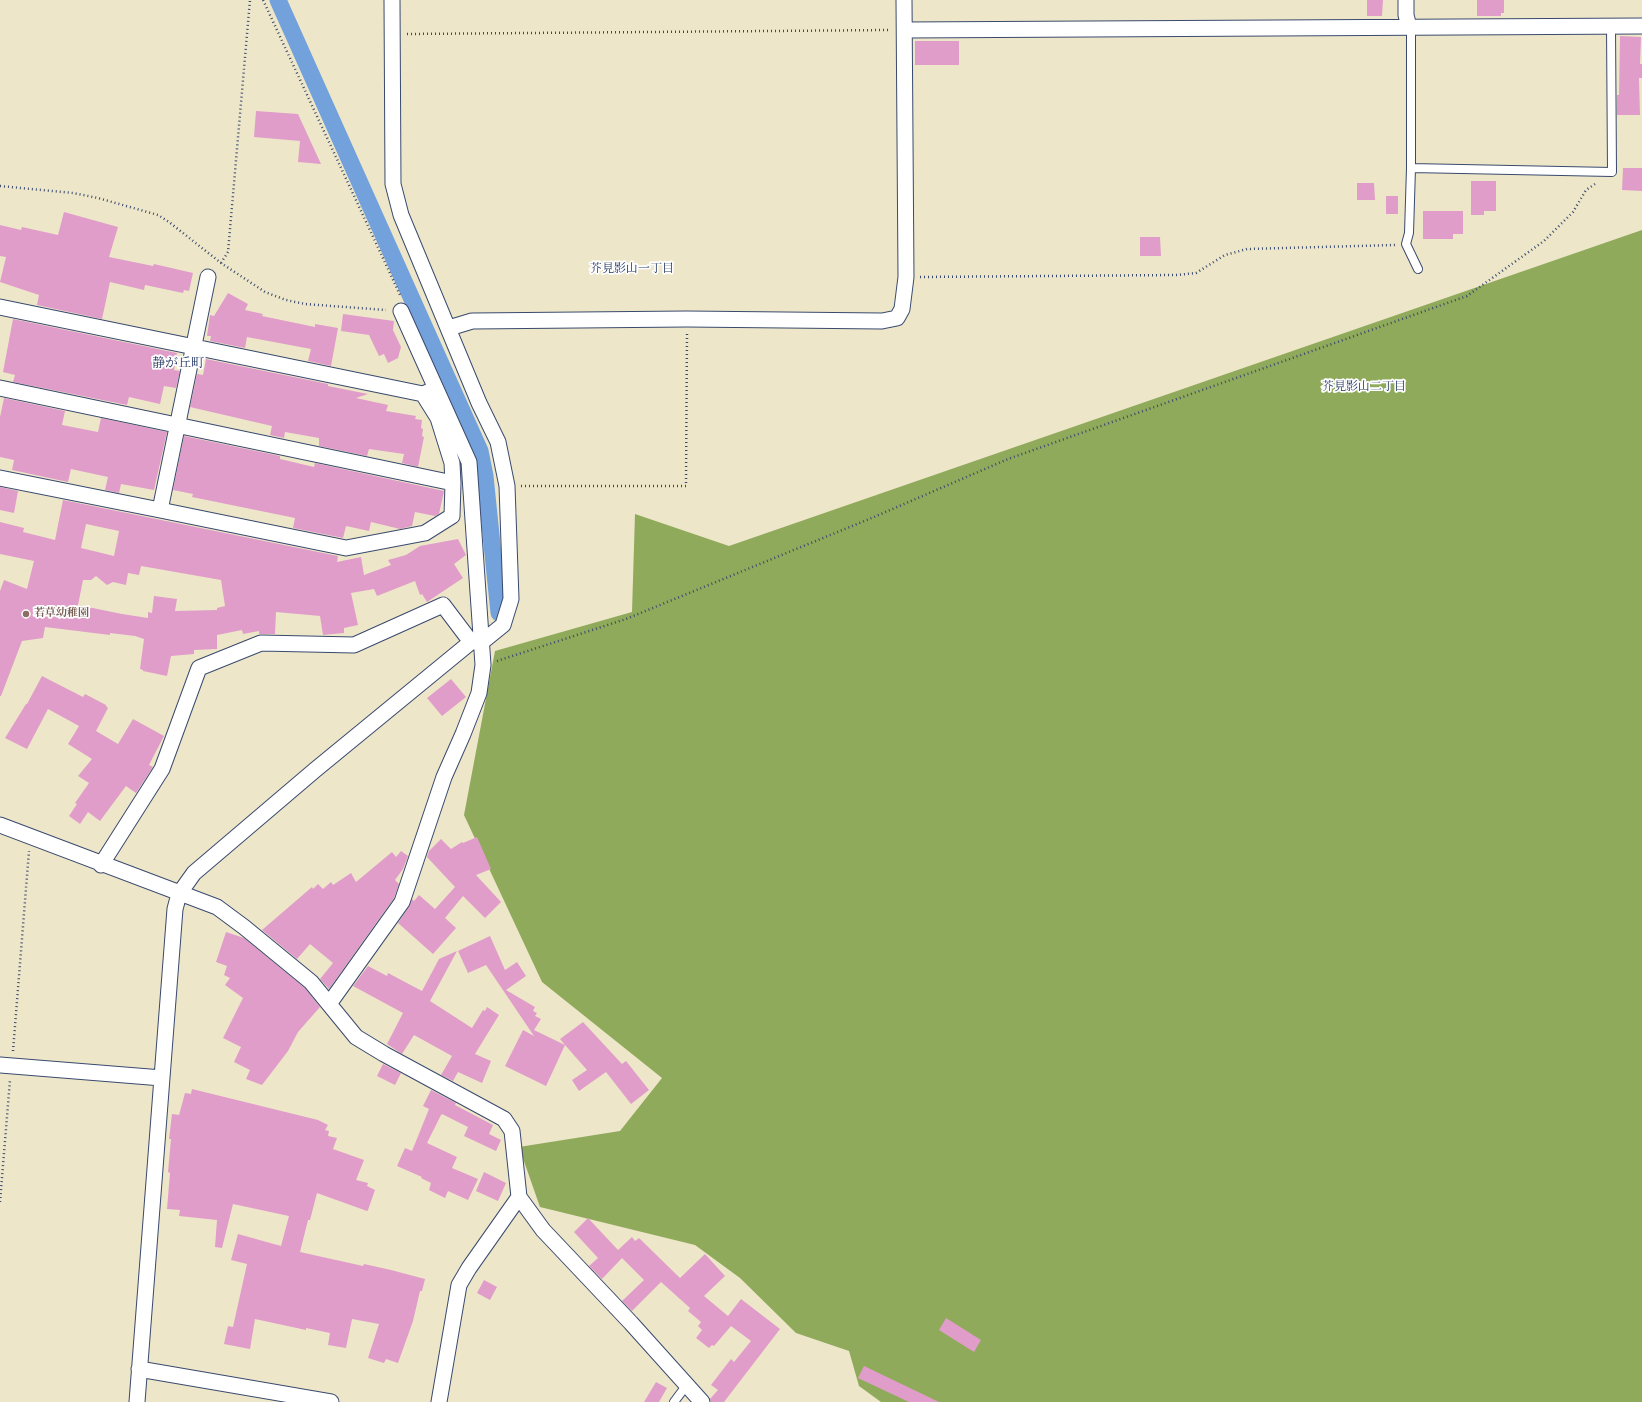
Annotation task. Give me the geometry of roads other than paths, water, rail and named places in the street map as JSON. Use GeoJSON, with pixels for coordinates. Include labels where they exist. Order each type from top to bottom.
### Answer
{"type":"FeatureCollection","features":[{"type":"Feature","properties":{"kind":"street"},"geometry":{"type":"LineString","coordinates":[[137,1402],[175,909],[179,894],[194,873],[315,770],[477,642],[503,625],[511,599],[507,486],[498,442],[479,403],[401,215],[393,184],[392,0]]}},
{"type":"Feature","properties":{"kind":"street"},"geometry":{"type":"LineString","coordinates":[[449,328],[472,321],[687,319],[882,320],[898,318],[902,309],[906,277],[904,0]]}},
{"type":"Feature","properties":{"kind":"street"},"geometry":{"type":"LineString","coordinates":[[1406,0],[1406,14],[1409,27]]}},
{"type":"Feature","properties":{"kind":"street"},"geometry":{"type":"LineString","coordinates":[[905,30],[1642,26]]}},
{"type":"Feature","properties":{"kind":"street"},"geometry":{"type":"LineString","coordinates":[[160,510],[208,277]]}},
{"type":"Feature","properties":{"kind":"street"},"geometry":{"type":"LineString","coordinates":[[0,307],[193,347],[430,391]]}},
{"type":"Feature","properties":{"kind":"street"},"geometry":{"type":"LineString","coordinates":[[0,478],[346,548],[425,533],[452,516],[452,463],[430,391],[401,311]]}},
{"type":"Feature","properties":{"kind":"street"},"geometry":{"type":"LineString","coordinates":[[0,388],[453,483]]}},
{"type":"Feature","properties":{"kind":"street"},"geometry":{"type":"LineString","coordinates":[[330,1004],[402,902],[444,777],[479,693],[483,665],[477,642],[470,462],[430,391]]}},
{"type":"Feature","properties":{"kind":"street"},"geometry":{"type":"LineString","coordinates":[[101,864],[162,769],[200,668],[261,643],[354,645],[443,605],[477,642]]}},
{"type":"Feature","properties":{"kind":"street"},"geometry":{"type":"LineString","coordinates":[[0,825],[217,908],[244,927],[311,982],[356,1037],[384,1054],[504,1119],[512,1131],[519,1197],[543,1230],[631,1323],[686,1386],[702,1402]]}},
{"type":"Feature","properties":{"kind":"street"},"geometry":{"type":"LineString","coordinates":[[6,1066],[162,1078]]}},
{"type":"Feature","properties":{"kind":"street"},"geometry":{"type":"LineString","coordinates":[[439,1402],[459,1285],[469,1268],[519,1197]]}},
{"type":"Feature","properties":{"kind":"street"},"geometry":{"type":"LineString","coordinates":[[139,1369],[331,1402]]}},
{"type":"Feature","properties":{"kind":"lane"},"geometry":{"type":"LineString","coordinates":[[1411,168],[1612,172],[1611,26]]}},
{"type":"Feature","properties":{"kind":"lane"},"geometry":{"type":"LineString","coordinates":[[1409,27],[1411,34],[1411,168],[1409,233],[1406,244],[1418,269]]}},
{"type":"Feature","properties":{"kind":"lane"},"geometry":{"type":"LineString","coordinates":[[674,1402],[686,1386]]}},
{"type":"Feature","properties":{"kind":"waterway"},"geometry":{"type":"LineString","coordinates":[[278,0],[480,451],[485,476],[499,613]]}},
{"type":"Feature","properties":{"kind":"place","name":"若草幼稚園"},"geometry":{"type":"Point","coordinates":[26,614]}},
{"type":"Feature","properties":{"kind":"district","name":"芥見影山一丁目"},"geometry":{"type":"Point","coordinates":[632,270]}},
{"type":"Feature","properties":{"kind":"district","name":"静が丘町"},"geometry":{"type":"Point","coordinates":[178,364]}},
{"type":"Feature","properties":{"kind":"district","name":"芥見影山二丁目"},"geometry":{"type":"Point","coordinates":[1364,388]}}]}
